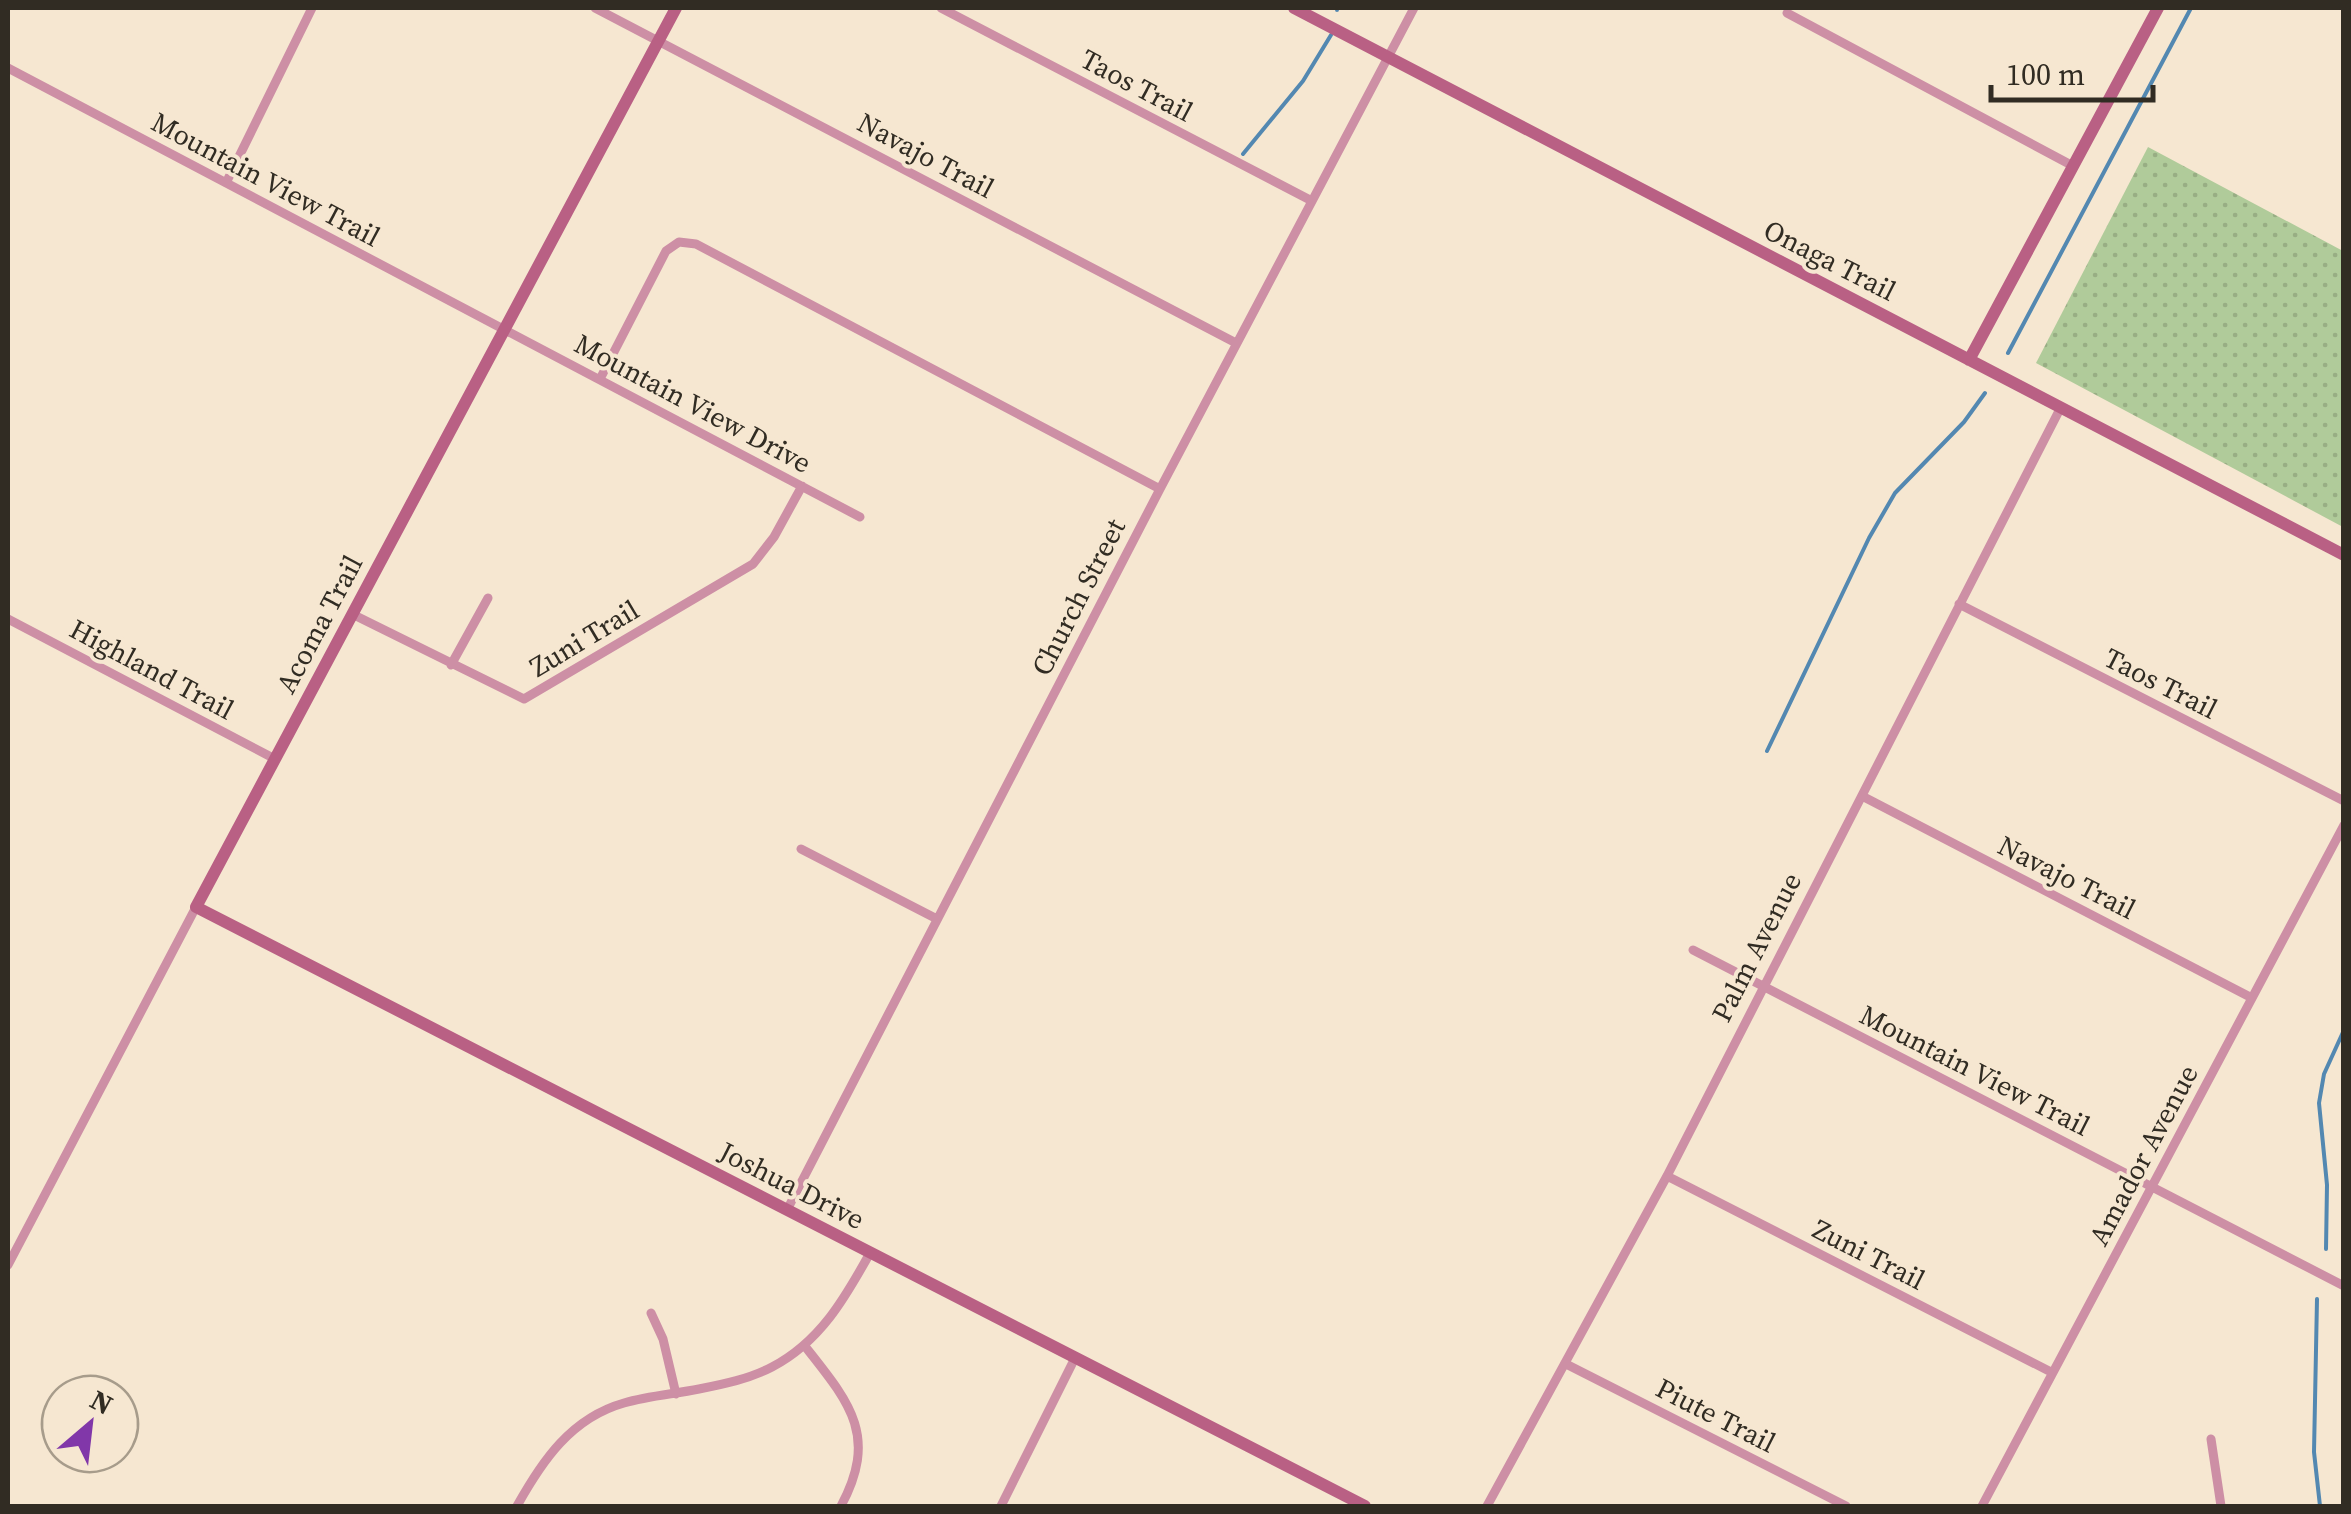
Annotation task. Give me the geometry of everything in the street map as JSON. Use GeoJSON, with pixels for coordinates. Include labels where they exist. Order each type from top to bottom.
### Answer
{"type":"FeatureCollection","features":[{"type":"Feature","properties":{"kind":"street"},"geometry":{"type":"LineString","coordinates":[[226,183],[312,8]]}},
{"type":"Feature","properties":{"kind":"street","name":"Navajo Trail"},"geometry":{"type":"LineString","coordinates":[[595,8],[1236,343]]}},
{"type":"Feature","properties":{"kind":"street","name":"Acoma Trail"},"geometry":{"type":"LineString","coordinates":[[8,1266],[676,8]]}},
{"type":"Feature","properties":{"kind":"street","name":"Taos Trail"},"geometry":{"type":"LineString","coordinates":[[941,8],[1312,201]]}},
{"type":"Feature","properties":{"kind":"street","name":"Onaga Trail"},"geometry":{"type":"LineString","coordinates":[[1294,8],[2344,554]]}},
{"type":"Feature","properties":{"kind":"street","name":"Church Street"},"geometry":{"type":"LineString","coordinates":[[787,1210],[1414,8]]}},
{"type":"Feature","properties":{"kind":"street"},"geometry":{"type":"LineString","coordinates":[[1969,360],[2158,8]]}},
{"type":"Feature","properties":{"kind":"street"},"geometry":{"type":"LineString","coordinates":[[1787,13],[2073,166]]}},
{"type":"Feature","properties":{"kind":"street","name":"Mountain View Trail"},"geometry":{"type":"LineString","coordinates":[[8,68],[504,329]]}},
{"type":"Feature","properties":{"kind":"street"},"geometry":{"type":"LineString","coordinates":[[600,379],[666,251],[679,242],[696,244],[1160,489]]}},
{"type":"Feature","properties":{"kind":"street","name":"Mountain View Drive"},"geometry":{"type":"LineString","coordinates":[[504,329],[860,517]]}},
{"type":"Feature","properties":{"kind":"street","name":"Palm Avenue"},"geometry":{"type":"LineString","coordinates":[[1487,1506],[1667,1176],[2061,407]]}},
{"type":"Feature","properties":{"kind":"street","name":"Zuni Trail"},"geometry":{"type":"LineString","coordinates":[[352,614],[524,700],[753,564],[774,537],[802,486]]}},
{"type":"Feature","properties":{"kind":"street"},"geometry":{"type":"LineString","coordinates":[[451,665],[488,598]]}},
{"type":"Feature","properties":{"kind":"street","name":"Taos Trail"},"geometry":{"type":"LineString","coordinates":[[1958,604],[2344,801]]}},
{"type":"Feature","properties":{"kind":"street","name":"Highland Trail"},"geometry":{"type":"LineString","coordinates":[[8,619],[275,758]]}},
{"type":"Feature","properties":{"kind":"street","name":"Navajo Trail"},"geometry":{"type":"LineString","coordinates":[[1862,796],[2252,998]]}},
{"type":"Feature","properties":{"kind":"street","name":"Amador Avenue"},"geometry":{"type":"LineString","coordinates":[[1982,1506],[2344,825]]}},
{"type":"Feature","properties":{"kind":"street"},"geometry":{"type":"LineString","coordinates":[[801,850],[937,919]]}},
{"type":"Feature","properties":{"kind":"street","name":"Joshua Drive"},"geometry":{"type":"LineString","coordinates":[[196,907],[1365,1506]]}},
{"type":"Feature","properties":{"kind":"street","name":"Mountain View Trail"},"geometry":{"type":"LineString","coordinates":[[1693,950],[2344,1286]]}},
{"type":"Feature","properties":{"kind":"street","name":"Zuni Trail"},"geometry":{"type":"LineString","coordinates":[[1667,1176],[2051,1372]]}},
{"type":"Feature","properties":{"kind":"street"},"geometry":{"type":"LineString","coordinates":[[518,1506],[537,1469],[561,1439],[589,1418],[622,1404],[744,1380],[774,1367],[832,1317],[870,1252]]}},
{"type":"Feature","properties":{"kind":"street"},"geometry":{"type":"LineString","coordinates":[[651,1313],[663,1339],[676,1394]]}},
{"type":"Feature","properties":{"kind":"street"},"geometry":{"type":"LineString","coordinates":[[804,1345],[842,1394],[857,1422],[860,1450],[852,1485],[841,1506]]}},
{"type":"Feature","properties":{"kind":"street"},"geometry":{"type":"LineString","coordinates":[[1001,1506],[1076,1358]]}},
{"type":"Feature","properties":{"kind":"street","name":"Piute Trail"},"geometry":{"type":"LineString","coordinates":[[1566,1364],[1846,1506]]}},
{"type":"Feature","properties":{"kind":"street"},"geometry":{"type":"LineString","coordinates":[[2211,1439],[2222,1506]]}},
{"type":"Feature","properties":{"kind":"green space"},"geometry":{"type":"Polygon","coordinates":[[[2148,147],[2343,251],[2343,527],[2036,363],[2148,147]]]}},
{"type":"Feature","properties":{"kind":"waterway"},"geometry":{"type":"LineString","coordinates":[[2008,353],[2191,8]]}},
{"type":"Feature","properties":{"kind":"waterway"},"geometry":{"type":"LineString","coordinates":[[1243,154],[1303,81],[1331,35]]}},
{"type":"Feature","properties":{"kind":"waterway"},"geometry":{"type":"LineString","coordinates":[[1767,751],[1869,538],[1895,493],[1964,422],[1985,393]]}},
{"type":"Feature","properties":{"kind":"waterway"},"geometry":{"type":"LineString","coordinates":[[2326,1249],[2327,1185],[2319,1103],[2324,1074],[2344,1030]]}},
{"type":"Feature","properties":{"kind":"waterway"},"geometry":{"type":"LineString","coordinates":[[2317,1299],[2314,1452],[2320,1506]]}}]}
